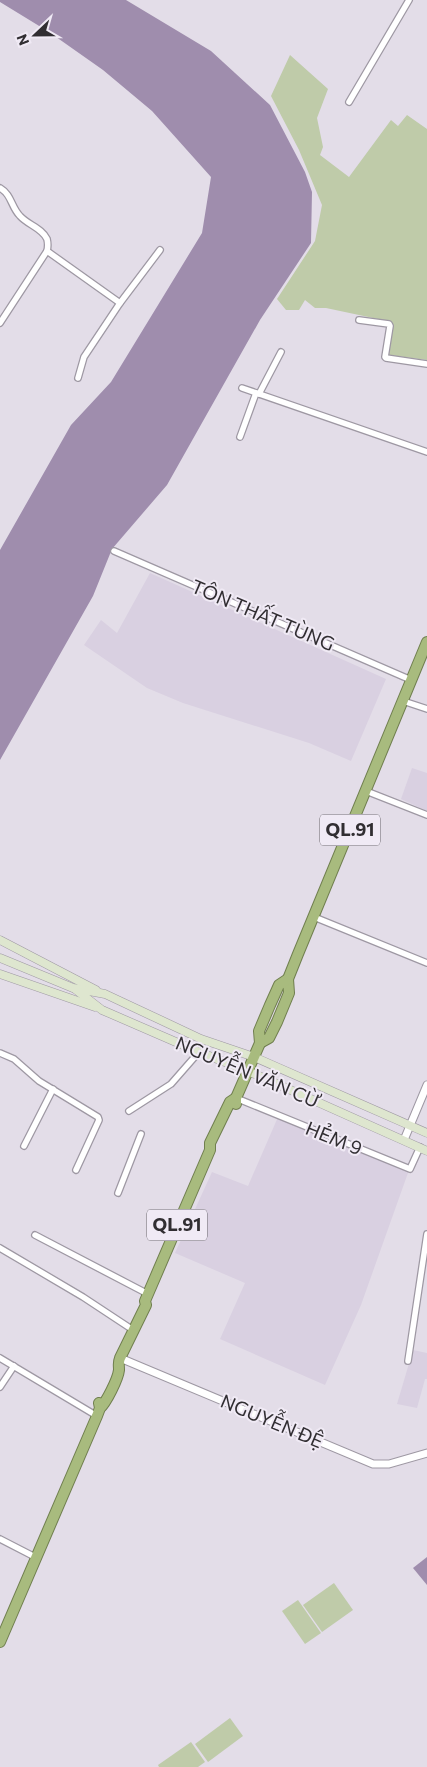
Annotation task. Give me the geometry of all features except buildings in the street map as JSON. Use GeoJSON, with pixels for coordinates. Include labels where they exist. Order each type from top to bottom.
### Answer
{"type":"FeatureCollection","features":[{"type":"Feature","properties":{"kind":"highway","name":"QL.91"},"geometry":{"type":"LineString","coordinates":[[0,1642],[98,1412],[105,1404],[119,1370],[119,1361],[133,1328],[140,1319],[146,1305],[146,1298],[210,1150],[217,1146],[236,1105],[236,1098],[260,1043],[269,1038],[277,1022],[289,993],[288,979],[427,642]]}},
{"type":"Feature","properties":{"kind":"main road"},"geometry":{"type":"LineString","coordinates":[[0,940],[105,994]]}},
{"type":"Feature","properties":{"kind":"main road","name":"NGUYỄN VĂN CỪ"},"geometry":{"type":"LineString","coordinates":[[0,958],[73,988],[105,994],[200,1039],[254,1057],[427,1133]]}},
{"type":"Feature","properties":{"kind":"main road"},"geometry":{"type":"LineString","coordinates":[[0,974],[102,1010]]}},
{"type":"Feature","properties":{"kind":"main road","name":"NGUYỄN VĂN CỪ"},"geometry":{"type":"LineString","coordinates":[[73,988],[102,1010],[199,1052],[248,1070],[424,1149]]}},
{"type":"Feature","properties":{"kind":"street"},"geometry":{"type":"LineString","coordinates":[[348,102],[409,0]]}},
{"type":"Feature","properties":{"kind":"street"},"geometry":{"type":"LineString","coordinates":[[0,188],[11,198],[20,216],[38,229],[47,240],[47,251],[0,323]]}},
{"type":"Feature","properties":{"kind":"street"},"geometry":{"type":"LineString","coordinates":[[78,378],[84,357],[120,303],[160,250]]}},
{"type":"Feature","properties":{"kind":"street"},"geometry":{"type":"LineString","coordinates":[[47,251],[120,303]]}},
{"type":"Feature","properties":{"kind":"street"},"geometry":{"type":"LineString","coordinates":[[359,320],[389,324],[386,358],[427,364]]}},
{"type":"Feature","properties":{"kind":"street"},"geometry":{"type":"LineString","coordinates":[[240,437],[257,393],[281,352]]}},
{"type":"Feature","properties":{"kind":"street"},"geometry":{"type":"LineString","coordinates":[[242,388],[427,452]]}},
{"type":"Feature","properties":{"kind":"street","name":"TÔN THẤT TÙNG"},"geometry":{"type":"LineString","coordinates":[[114,551],[411,680]]}},
{"type":"Feature","properties":{"kind":"street"},"geometry":{"type":"LineString","coordinates":[[403,701],[427,709]]}},
{"type":"Feature","properties":{"kind":"street"},"geometry":{"type":"LineString","coordinates":[[366,791],[427,815]]}},
{"type":"Feature","properties":{"kind":"street"},"geometry":{"type":"LineString","coordinates":[[314,917],[427,963]]}},
{"type":"Feature","properties":{"kind":"street"},"geometry":{"type":"LineString","coordinates":[[129,1111],[171,1084],[199,1052]]}},
{"type":"Feature","properties":{"kind":"street"},"geometry":{"type":"LineString","coordinates":[[0,1053],[14,1059],[34,1077],[95,1114],[99,1120],[76,1170]]}},
{"type":"Feature","properties":{"kind":"street"},"geometry":{"type":"LineString","coordinates":[[404,1140],[427,1085]]}},
{"type":"Feature","properties":{"kind":"street"},"geometry":{"type":"LineString","coordinates":[[24,1146],[53,1089]]}},
{"type":"Feature","properties":{"kind":"street","name":"HẺM 9"},"geometry":{"type":"LineString","coordinates":[[236,1098],[410,1169],[424,1149]]}},
{"type":"Feature","properties":{"kind":"street"},"geometry":{"type":"LineString","coordinates":[[118,1193],[141,1134]]}},
{"type":"Feature","properties":{"kind":"street"},"geometry":{"type":"LineString","coordinates":[[408,1361],[427,1234]]}},
{"type":"Feature","properties":{"kind":"street"},"geometry":{"type":"LineString","coordinates":[[35,1235],[146,1298]]}},
{"type":"Feature","properties":{"kind":"street"},"geometry":{"type":"LineString","coordinates":[[0,1248],[133,1328]]}},
{"type":"Feature","properties":{"kind":"street"},"geometry":{"type":"LineString","coordinates":[[0,1358],[98,1412]]}},
{"type":"Feature","properties":{"kind":"street","name":"NGUYỄN ĐỆ"},"geometry":{"type":"LineString","coordinates":[[119,1361],[373,1464],[386,1465],[427,1453]]}},
{"type":"Feature","properties":{"kind":"street"},"geometry":{"type":"LineString","coordinates":[[0,1387],[14,1366]]}},
{"type":"Feature","properties":{"kind":"street"},"geometry":{"type":"LineString","coordinates":[[0,1539],[35,1558]]}},
{"type":"Feature","properties":{"kind":"shaded area"},"geometry":{"type":"Polygon","coordinates":[[[0,0],[126,0],[211,51],[270,105],[305,172],[312,192],[311,243],[260,320],[167,485],[112,549],[93,596],[0,760],[0,550],[71,425],[111,382],[202,233],[211,177],[152,111],[103,70],[49,32],[0,2],[0,0]]]}},
{"type":"Feature","properties":{"kind":"shaded area"},"geometry":{"type":"Polygon","coordinates":[[[150,573],[386,679],[351,761],[309,743],[183,703],[147,688],[84,645],[101,620],[117,633],[150,573]]]}},
{"type":"Feature","properties":{"kind":"shaded area"},"geometry":{"type":"Polygon","coordinates":[[[412,768],[427,773],[427,811],[401,799],[412,768]]]}},
{"type":"Feature","properties":{"kind":"shaded area"},"geometry":{"type":"Polygon","coordinates":[[[278,1117],[409,1170],[361,1305],[325,1385],[220,1339],[245,1283],[175,1253],[212,1172],[248,1186],[278,1117]]]}},
{"type":"Feature","properties":{"kind":"shaded area"},"geometry":{"type":"Polygon","coordinates":[[[413,1350],[427,1353],[427,1379],[425,1379],[417,1408],[397,1404],[413,1350]]]}},
{"type":"Feature","properties":{"kind":"shaded area"},"geometry":{"type":"Polygon","coordinates":[[[427,1557],[427,1585],[413,1568],[427,1557]]]}},
{"type":"Feature","properties":{"kind":"green space"},"geometry":{"type":"Polygon","coordinates":[[[290,55],[328,89],[317,118],[323,147],[320,155],[349,177],[391,120],[398,126],[407,115],[427,129],[427,360],[389,355],[392,322],[326,308],[315,308],[305,300],[299,310],[286,310],[277,299],[315,241],[322,205],[299,150],[271,96],[290,55]]]}},
{"type":"Feature","properties":{"kind":"green space"},"geometry":{"type":"Polygon","coordinates":[[[334,1583],[353,1610],[322,1632],[303,1605],[334,1583]]]}},
{"type":"Feature","properties":{"kind":"green space"},"geometry":{"type":"Polygon","coordinates":[[[298,1600],[321,1633],[305,1644],[282,1611],[298,1600]]]}},
{"type":"Feature","properties":{"kind":"green space"},"geometry":{"type":"Polygon","coordinates":[[[230,1718],[243,1736],[208,1762],[195,1744],[230,1718]]]}},
{"type":"Feature","properties":{"kind":"green space"},"geometry":{"type":"Polygon","coordinates":[[[191,1742],[205,1762],[198,1767],[159,1767],[158,1765],[191,1742]]]}}]}
